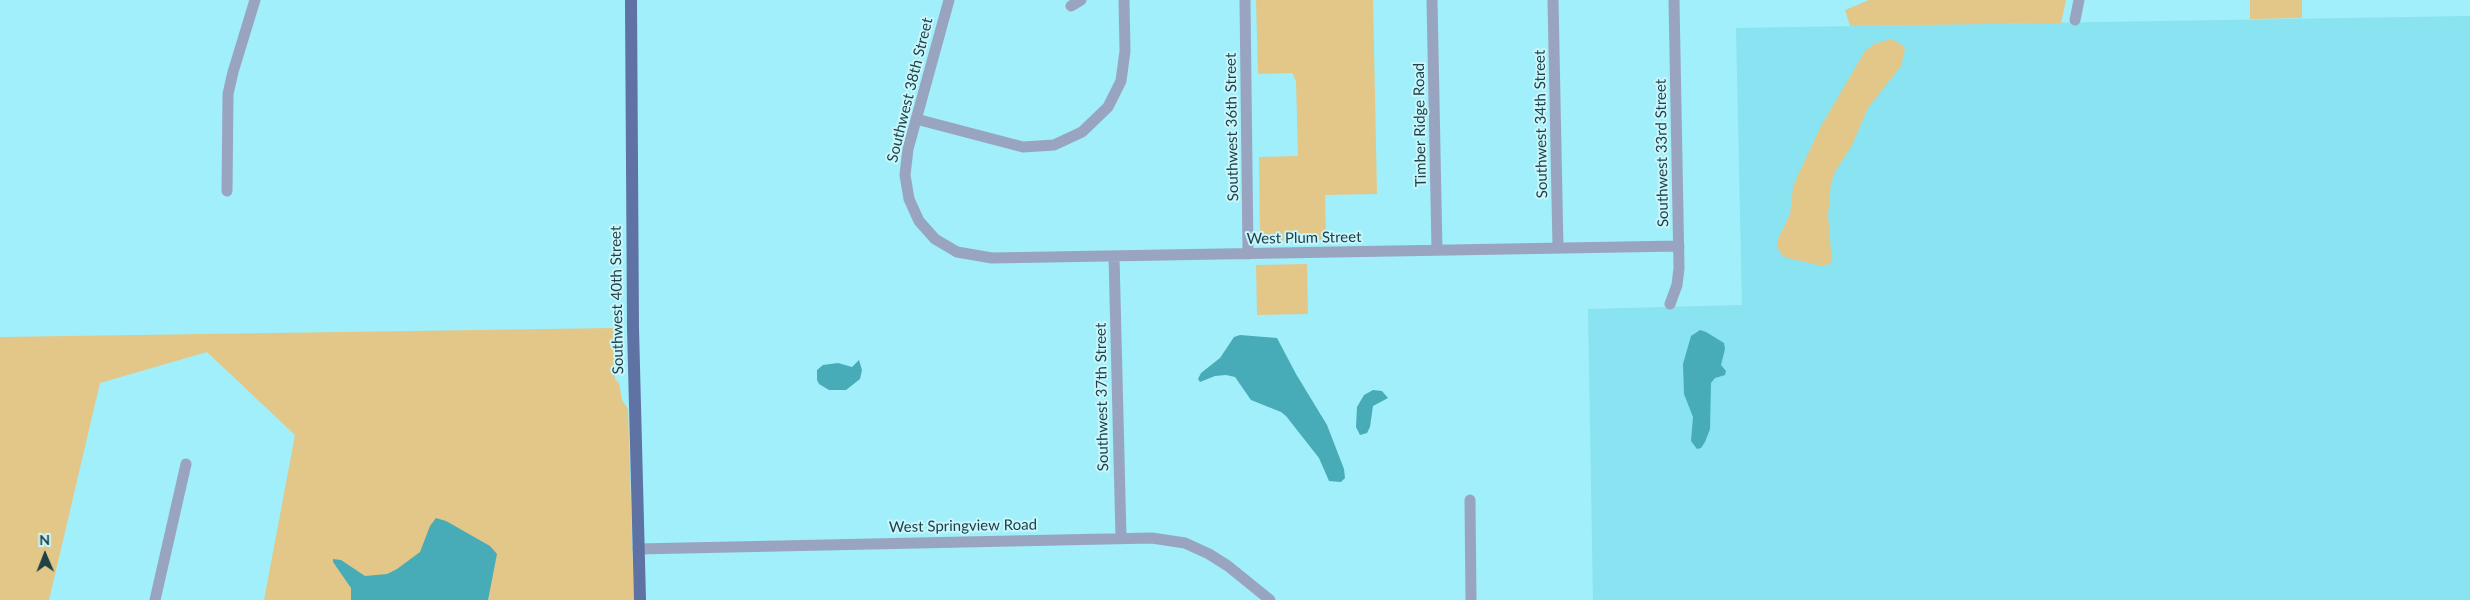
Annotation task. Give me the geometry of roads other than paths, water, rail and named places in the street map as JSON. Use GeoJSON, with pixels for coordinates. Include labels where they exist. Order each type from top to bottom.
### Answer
{"type":"FeatureCollection","features":[{"type":"Feature","properties":{"kind":"main road","name":"Southwest 40th Street"},"geometry":{"type":"LineString","coordinates":[[631,0],[633,328],[640,600]]}},
{"type":"Feature","properties":{"kind":"street"},"geometry":{"type":"LineString","coordinates":[[227,192],[228,94],[255,0]]}},
{"type":"Feature","properties":{"kind":"street","name":"Southwest 38th Street"},"geometry":{"type":"LineString","coordinates":[[935,239],[914,213],[905,182],[906,159],[949,0]]}},
{"type":"Feature","properties":{"kind":"street"},"geometry":{"type":"LineString","coordinates":[[1071,6],[1081,0]]}},
{"type":"Feature","properties":{"kind":"street"},"geometry":{"type":"LineString","coordinates":[[916,119],[1012,145],[1034,147],[1063,142],[1082,132],[1098,120],[1114,98],[1121,81],[1125,51],[1124,0]]}},
{"type":"Feature","properties":{"kind":"street","name":"Southwest 36th Street"},"geometry":{"type":"LineString","coordinates":[[1245,0],[1248,254]]}},
{"type":"Feature","properties":{"kind":"street","name":"Timber Ridge Road"},"geometry":{"type":"LineString","coordinates":[[1432,0],[1437,250]]}},
{"type":"Feature","properties":{"kind":"street","name":"Southwest 34th Street"},"geometry":{"type":"LineString","coordinates":[[1553,0],[1558,248]]}},
{"type":"Feature","properties":{"kind":"street","name":"Southwest 33rd Street"},"geometry":{"type":"LineString","coordinates":[[1670,304],[1677,285],[1679,246],[1674,0]]}},
{"type":"Feature","properties":{"kind":"street"},"geometry":{"type":"LineString","coordinates":[[2074,20],[2079,0]]}},
{"type":"Feature","properties":{"kind":"street","name":"West Plum Street"},"geometry":{"type":"LineString","coordinates":[[935,239],[957,252],[979,257],[1679,246]]}},
{"type":"Feature","properties":{"kind":"street","name":"Southwest 37th Street"},"geometry":{"type":"LineString","coordinates":[[1114,256],[1121,538]]}},
{"type":"Feature","properties":{"kind":"street"},"geometry":{"type":"LineString","coordinates":[[155,600],[186,464]]}},
{"type":"Feature","properties":{"kind":"street"},"geometry":{"type":"LineString","coordinates":[[1470,500],[1471,600]]}},
{"type":"Feature","properties":{"kind":"street","name":"West Springview Road"},"geometry":{"type":"LineString","coordinates":[[638,549],[1121,538],[1170,540],[1196,547],[1228,566],[1270,600]]}}]}
